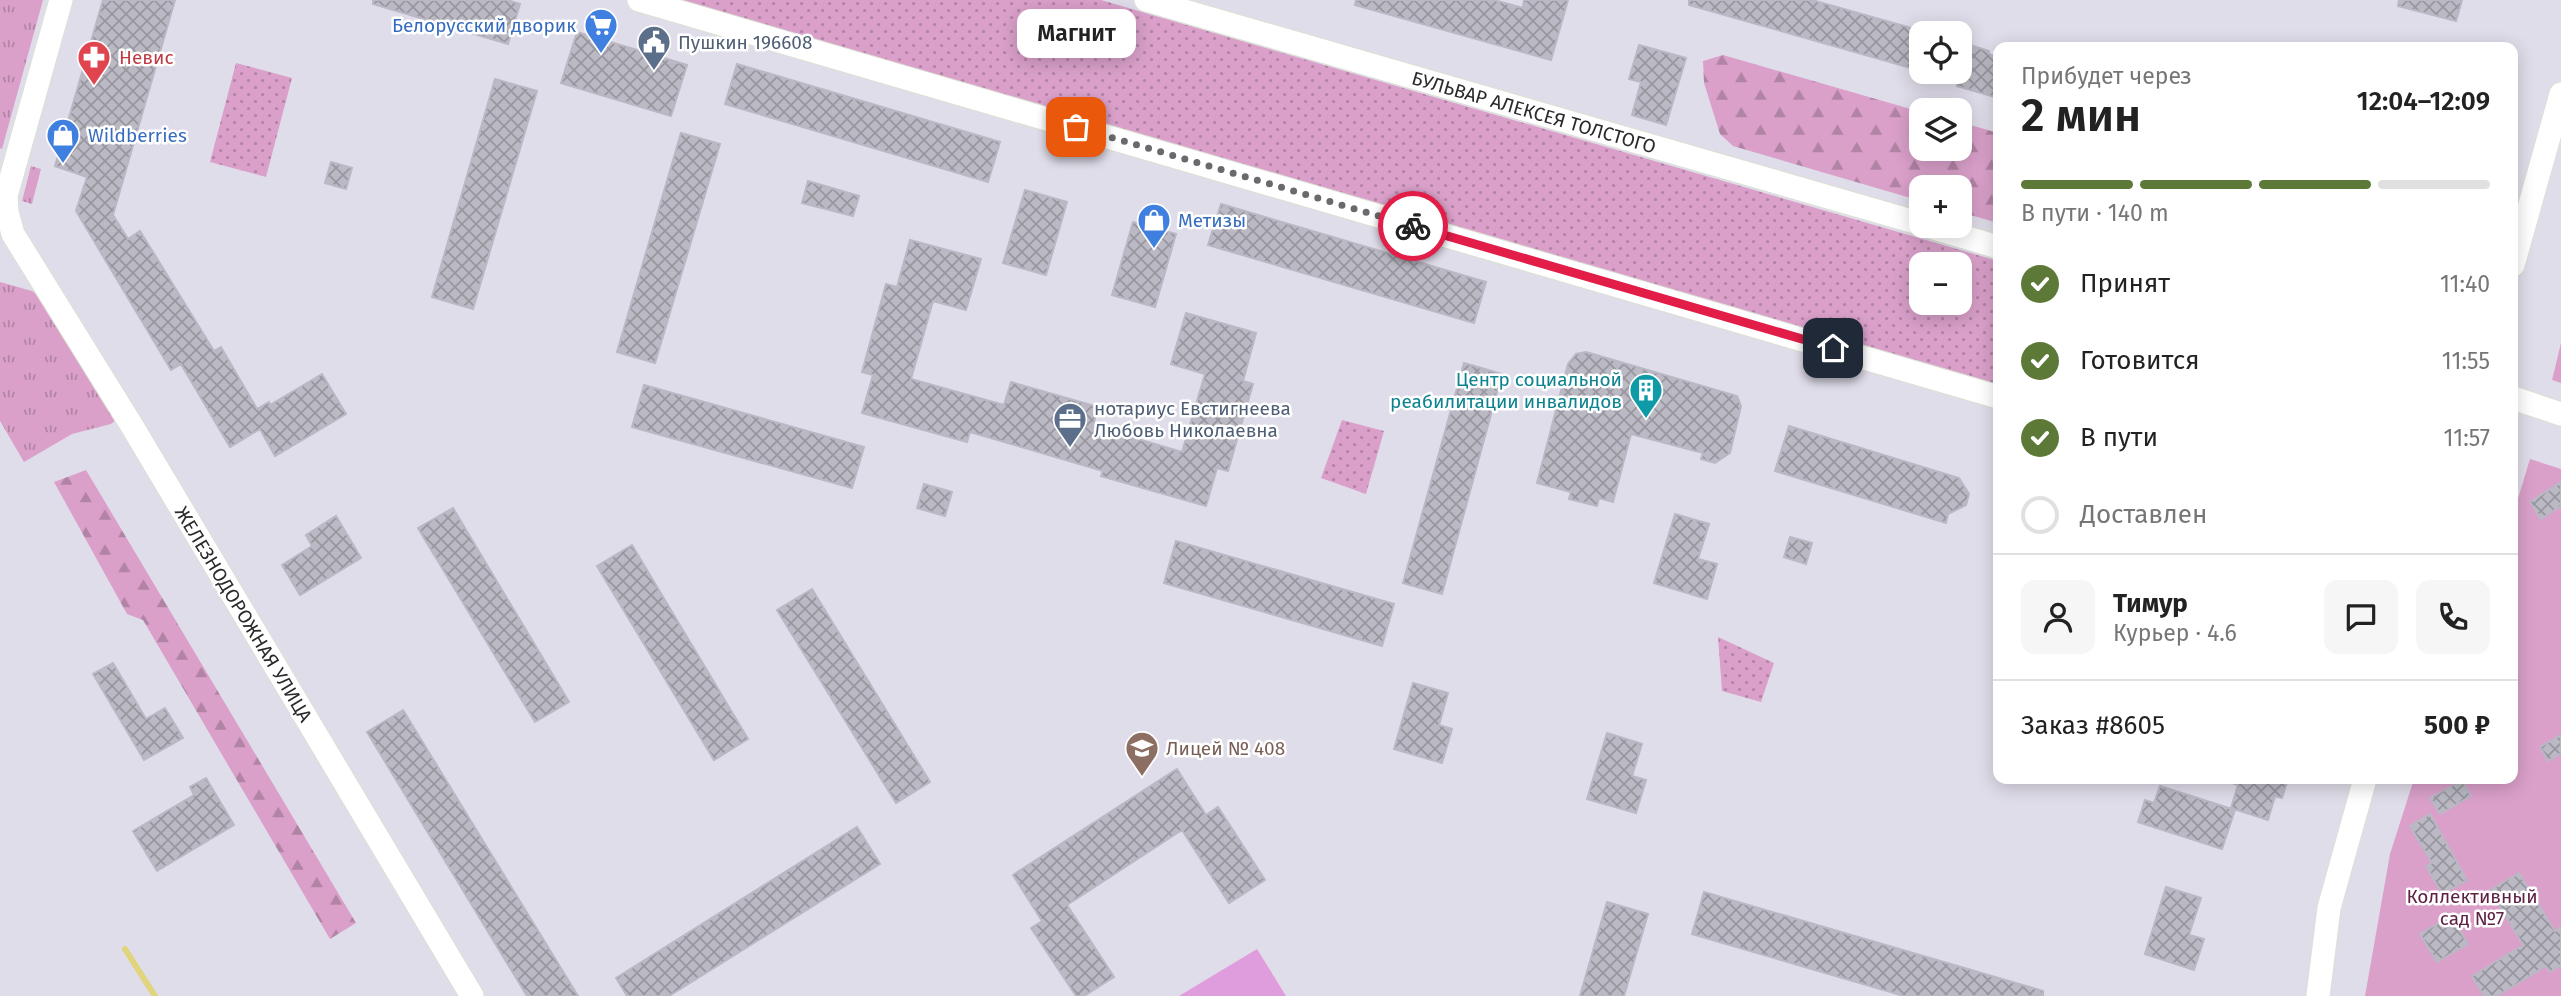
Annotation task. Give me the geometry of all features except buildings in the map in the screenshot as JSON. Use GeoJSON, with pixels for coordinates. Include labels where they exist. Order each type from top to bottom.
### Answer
{"type":"FeatureCollection","features":[{"type":"Feature","properties":{"kind":"street","name":"ЖЕЛЕЗНОДОРОЖНАЯ УЛИЦА"},"geometry":{"type":"LineString","coordinates":[[61,0],[6,196],[13,233],[132,426],[472,996]]}},
{"type":"Feature","properties":{"kind":"street"},"geometry":{"type":"LineString","coordinates":[[639,0],[1993,396]]}},
{"type":"Feature","properties":{"kind":"street","name":"БУЛЬВАР АЛЕКСЕЯ ТОЛСТОГО"},"geometry":{"type":"LineString","coordinates":[[1146,0],[1909,220]]}},
{"type":"Feature","properties":{"kind":"street"},"geometry":{"type":"LineString","coordinates":[[2518,247],[2561,94]]}},
{"type":"Feature","properties":{"kind":"street"},"geometry":{"type":"LineString","coordinates":[[1968,238],[1993,246]]}},
{"type":"Feature","properties":{"kind":"street"},"geometry":{"type":"LineString","coordinates":[[2518,400],[2561,414]]}},
{"type":"Feature","properties":{"kind":"street"},"geometry":{"type":"LineString","coordinates":[[2318,996],[2329,908],[2364,784]]}},
{"type":"Feature","properties":{"kind":"green space"},"geometry":{"type":"Polygon","coordinates":[[[0,0],[43,0],[2,149],[0,148],[0,0]]]}},
{"type":"Feature","properties":{"kind":"green space"},"geometry":{"type":"Polygon","coordinates":[[[677,0],[1101,0],[1909,235],[1909,238],[1919,238],[1967,252],[1909,252],[1909,315],[1972,315],[1972,253],[1993,260],[1993,383],[677,0]]]}},
{"type":"Feature","properties":{"kind":"green space"},"geometry":{"type":"Polygon","coordinates":[[[1723,55],[1909,109],[1909,161],[1972,161],[1972,125],[1993,132],[1993,222],[1972,215],[1972,175],[1909,175],[1909,197],[1733,146],[1720,134],[1704,83],[1703,61],[1723,55]]]}},
{"type":"Feature","properties":{"kind":"green space"},"geometry":{"type":"Polygon","coordinates":[[[236,63],[292,78],[266,177],[210,162],[236,63]]]}},
{"type":"Feature","properties":{"kind":"green space"},"geometry":{"type":"Polygon","coordinates":[[[31,166],[41,169],[32,204],[22,201],[31,166]]]}},
{"type":"Feature","properties":{"kind":"green space"},"geometry":{"type":"Polygon","coordinates":[[[0,282],[32,291],[41,298],[116,420],[111,424],[72,434],[24,462],[0,421],[0,282]]]}},
{"type":"Feature","properties":{"kind":"green space"},"geometry":{"type":"Polygon","coordinates":[[[2561,343],[2561,383],[2552,380],[2561,343]]]}},
{"type":"Feature","properties":{"kind":"green space"},"geometry":{"type":"Polygon","coordinates":[[[1342,420],[1384,431],[1366,494],[1321,478],[1342,420]]]}},
{"type":"Feature","properties":{"kind":"green space","name":"Коллективный сад №7"},"geometry":{"type":"Polygon","coordinates":[[[2530,459],[2561,469],[2561,996],[2365,996],[2390,854],[2412,784],[2518,784],[2518,499],[2530,459]]]}},
{"type":"Feature","properties":{"kind":"green space"},"geometry":{"type":"Polygon","coordinates":[[[86,470],[356,923],[330,939],[143,620],[127,614],[54,482],[86,470]]]}},
{"type":"Feature","properties":{"kind":"green space"},"geometry":{"type":"Polygon","coordinates":[[[1718,637],[1774,663],[1761,702],[1722,691],[1718,637]]]}},
{"type":"Feature","properties":{"kind":"shaded area"},"geometry":{"type":"Polygon","coordinates":[[[1257,949],[1286,996],[1179,996],[1257,949]]]}},
{"type":"Feature","properties":{"kind":"waterway"},"geometry":{"type":"LineString","coordinates":[[125,949],[155,996]]}},
{"type":"Feature","properties":{"kind":"way so far"},"geometry":{"type":"LineString","coordinates":[[1076,127],[1413,226]]}},
{"type":"Feature","properties":{"kind":"place","name":"Белорусский дворик"},"geometry":{"type":"Point","coordinates":[601,55]}},
{"type":"Feature","properties":{"kind":"place","name":"Пушкин 196608"},"geometry":{"type":"Point","coordinates":[654,72]}},
{"type":"Feature","properties":{"kind":"place","name":"Невис"},"geometry":{"type":"Point","coordinates":[94,87]}},
{"type":"Feature","properties":{"kind":"place","name":"Магнит"},"geometry":{"type":"Point","coordinates":[1076,127]}},
{"type":"Feature","properties":{"kind":"place","name":"Wildberries"},"geometry":{"type":"Point","coordinates":[63,165]}},
{"type":"Feature","properties":{"kind":"place","name":"Метизы"},"geometry":{"type":"Point","coordinates":[1154,250]}},
{"type":"Feature","properties":{"kind":"place","name":"Центр социальной реабилитации инвалидов"},"geometry":{"type":"Point","coordinates":[1646,420]}},
{"type":"Feature","properties":{"kind":"place","name":"нотариус Евстигнеева Любовь Николаевна"},"geometry":{"type":"Point","coordinates":[1070,449]}},
{"type":"Feature","properties":{"kind":"place","name":"Лицей № 408"},"geometry":{"type":"Point","coordinates":[1142,778]}},
{"type":"Feature","properties":{"kind":"route"},"geometry":{"type":"LineString","coordinates":[[1413,226],[1833,348]]}}]}
